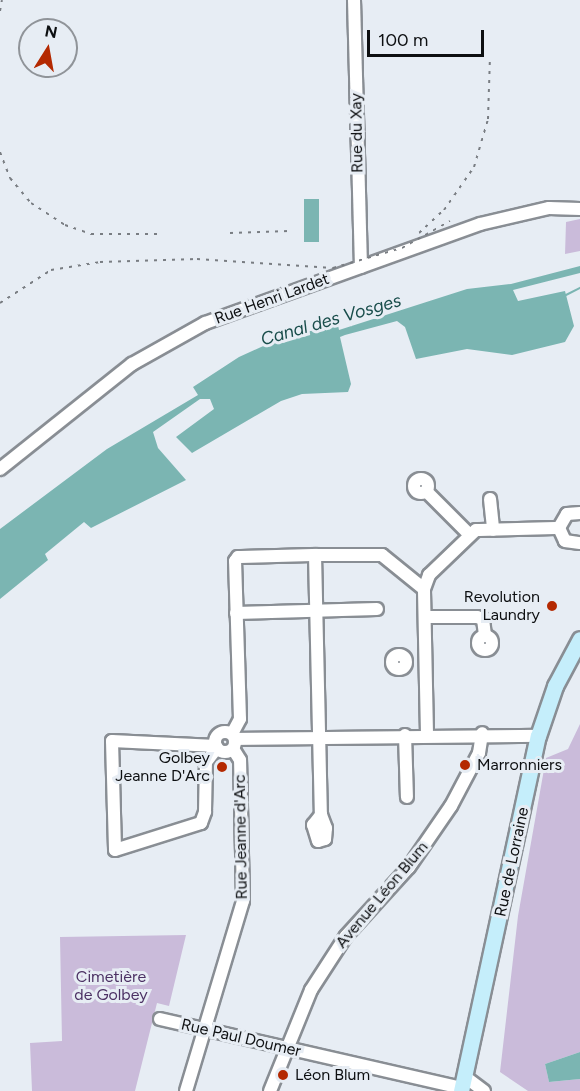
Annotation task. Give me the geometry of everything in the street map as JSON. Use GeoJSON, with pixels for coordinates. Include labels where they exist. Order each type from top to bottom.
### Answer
{"type":"FeatureCollection","features":[{"type":"Feature","properties":{"kind":"main road","name":"Rue de Lorraine"},"geometry":{"type":"LineString","coordinates":[[462,1085],[538,736],[555,686],[580,639]]}},
{"type":"Feature","properties":{"kind":"street","name":"Rue du Xay"},"geometry":{"type":"LineString","coordinates":[[354,0],[361,267]]}},
{"type":"Feature","properties":{"kind":"street","name":"Rue Henri Lardet"},"geometry":{"type":"LineString","coordinates":[[0,469],[158,346],[206,323],[521,212],[580,209]]}},
{"type":"Feature","properties":{"kind":"street"},"geometry":{"type":"LineString","coordinates":[[426,491],[469,534]]}},
{"type":"Feature","properties":{"kind":"street"},"geometry":{"type":"LineString","coordinates":[[490,499],[493,530]]}},
{"type":"Feature","properties":{"kind":"street"},"geometry":{"type":"LineString","coordinates":[[558,528],[567,514],[580,513]]}},
{"type":"Feature","properties":{"kind":"street"},"geometry":{"type":"LineString","coordinates":[[427,734],[424,589],[429,575],[469,534],[493,530],[558,528]]}},
{"type":"Feature","properties":{"kind":"street"},"geometry":{"type":"LineString","coordinates":[[558,528],[565,541],[580,543]]}},
{"type":"Feature","properties":{"kind":"street"},"geometry":{"type":"LineString","coordinates":[[321,814],[315,555],[382,555],[424,589]]}},
{"type":"Feature","properties":{"kind":"street","name":"Rue Jeanne d'Arc"},"geometry":{"type":"LineString","coordinates":[[186,1091],[243,901],[240,760],[233,741],[240,719],[236,613],[238,557],[315,555]]}},
{"type":"Feature","properties":{"kind":"street"},"geometry":{"type":"LineString","coordinates":[[236,613],[377,609]]}},
{"type":"Feature","properties":{"kind":"street"},"geometry":{"type":"LineString","coordinates":[[425,617],[477,617],[483,619],[485,636]]}},
{"type":"Feature","properties":{"kind":"street"},"geometry":{"type":"LineString","coordinates":[[405,658],[426,654]]}},
{"type":"Feature","properties":{"kind":"street"},"geometry":{"type":"LineString","coordinates":[[233,741],[225,753],[216,744],[112,741],[116,850],[201,823],[205,812],[207,762],[216,744],[222,732],[233,741],[482,733],[538,736]]}},
{"type":"Feature","properties":{"kind":"street","name":"Avenue Léon Blum"},"geometry":{"type":"LineString","coordinates":[[270,1091],[311,990],[334,952],[410,867],[451,806],[479,753],[482,733]]}},
{"type":"Feature","properties":{"kind":"street"},"geometry":{"type":"LineString","coordinates":[[405,735],[407,797]]}},
{"type":"Feature","properties":{"kind":"street","name":"Rue Paul Doumer"},"geometry":{"type":"LineString","coordinates":[[160,1019],[462,1085]]}},
{"type":"Feature","properties":{"kind":"street"},"geometry":{"type":"LineString","coordinates":[[462,1085],[484,1091]]}},
{"type":"Feature","properties":{"kind":"green space"},"geometry":{"type":"Polygon","coordinates":[[[580,219],[580,251],[565,254],[566,222],[580,219]]]}},
{"type":"Feature","properties":{"kind":"green space"},"geometry":{"type":"Polygon","coordinates":[[[580,724],[580,1052],[545,1064],[549,1082],[580,1079],[580,1091],[528,1091],[500,1072],[518,916],[546,758],[568,749],[580,724]]]}},
{"type":"Feature","properties":{"kind":"green space","name":"Cimetière de Golbey"},"geometry":{"type":"Polygon","coordinates":[[[186,935],[169,1006],[157,1003],[135,1091],[32,1091],[30,1043],[62,1041],[60,937],[186,935]]]}},
{"type":"Feature","properties":{"kind":"shaded area"},"geometry":{"type":"Polygon","coordinates":[[[304,199],[319,199],[319,242],[304,242],[304,199]]]}},
{"type":"Feature","properties":{"kind":"shaded area"},"geometry":{"type":"Polygon","coordinates":[[[580,266],[580,273],[513,290],[518,301],[565,291],[574,326],[565,342],[512,355],[467,349],[416,359],[405,327],[397,321],[345,335],[340,337],[351,384],[348,392],[302,394],[281,401],[192,453],[176,437],[214,409],[210,399],[200,399],[153,432],[158,448],[186,480],[91,528],[84,522],[45,554],[48,560],[0,599],[0,529],[107,449],[198,395],[193,387],[239,357],[283,337],[338,325],[339,330],[467,289],[511,284],[580,266]]]}},
{"type":"Feature","properties":{"kind":"shaded area"},"geometry":{"type":"Polygon","coordinates":[[[580,1052],[580,1079],[549,1082],[545,1064],[580,1052]]]}},
{"type":"Feature","properties":{"kind":"waterway"},"geometry":{"type":"LineString","coordinates":[[564,296],[580,288]]}},
{"type":"Feature","properties":{"kind":"railway"},"geometry":{"type":"LineString","coordinates":[[0,11],[2,0]]}},
{"type":"Feature","properties":{"kind":"railway"},"geometry":{"type":"LineString","coordinates":[[419,233],[444,210],[474,167],[488,119],[490,57]]}},
{"type":"Feature","properties":{"kind":"railway"},"geometry":{"type":"LineString","coordinates":[[0,152],[10,178],[31,203],[65,225],[91,234],[160,234]]}},
{"type":"Feature","properties":{"kind":"railway"},"geometry":{"type":"LineString","coordinates":[[0,303],[51,270],[100,262],[197,259],[333,268],[402,248],[450,221]]}},
{"type":"Feature","properties":{"kind":"railway"},"geometry":{"type":"LineString","coordinates":[[230,233],[289,231]]}},
{"type":"Feature","properties":{"kind":"place","name":"Revolution Laundry"},"geometry":{"type":"Point","coordinates":[552,606]}},
{"type":"Feature","properties":{"kind":"place","name":"Marronniers"},"geometry":{"type":"Point","coordinates":[465,765]}},
{"type":"Feature","properties":{"kind":"place","name":"Golbey Jeanne D'Arc"},"geometry":{"type":"Point","coordinates":[222,767]}},
{"type":"Feature","properties":{"kind":"place","name":"Léon Blum"},"geometry":{"type":"Point","coordinates":[283,1075]}},
{"type":"Feature","properties":{"kind":"water label","name":"Canal des Vosges"},"geometry":{"type":"Point","coordinates":[331,320]}}]}
